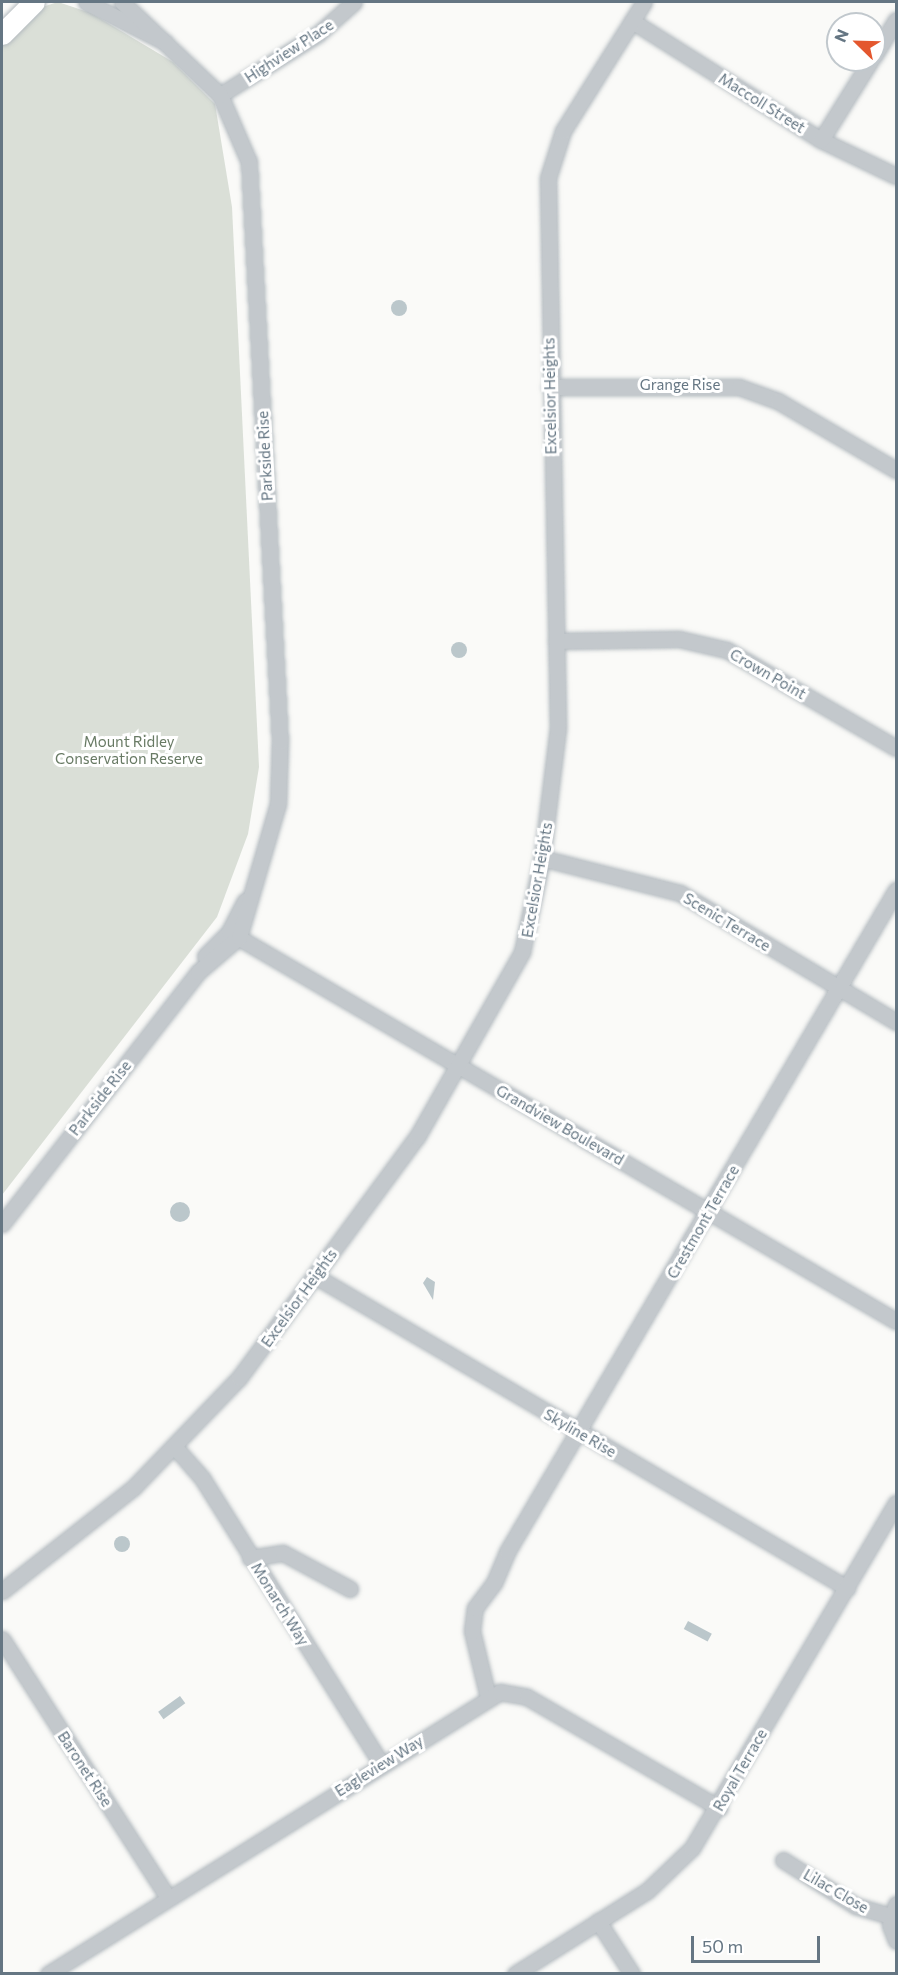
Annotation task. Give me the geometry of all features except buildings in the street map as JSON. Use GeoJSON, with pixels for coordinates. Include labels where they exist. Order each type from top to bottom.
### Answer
{"type":"FeatureCollection","features":[{"type":"Feature","properties":{"kind":"street"},"geometry":{"type":"LineString","coordinates":[[2,34],[34,2]]}},
{"type":"Feature","properties":{"kind":"street","name":"Parkside Rise"},"geometry":{"type":"LineString","coordinates":[[86,2],[132,30],[171,44]]}},
{"type":"Feature","properties":{"kind":"street","name":"Parkside Rise"},"geometry":{"type":"LineString","coordinates":[[2,1224],[198,972],[234,934],[253,891],[273,834],[280,742],[251,180],[243,139],[220,95],[171,44],[122,2]]}},
{"type":"Feature","properties":{"kind":"street","name":"Highview Place"},"geometry":{"type":"LineString","coordinates":[[220,95],[318,34],[354,2]]}},
{"type":"Feature","properties":{"kind":"street","name":"Excelsior Heights"},"geometry":{"type":"LineString","coordinates":[[2,1591],[134,1487],[239,1378],[417,1137],[459,1067],[522,952],[542,858],[556,759],[548,178],[563,131],[644,2]]}},
{"type":"Feature","properties":{"kind":"street"},"geometry":{"type":"LineString","coordinates":[[886,37],[897,20]]}},
{"type":"Feature","properties":{"kind":"street","name":"Maccoll Street"},"geometry":{"type":"LineString","coordinates":[[632,21],[821,140],[897,176]]}},
{"type":"Feature","properties":{"kind":"street"},"geometry":{"type":"LineString","coordinates":[[821,140],[864,72]]}},
{"type":"Feature","properties":{"kind":"street","name":"Grange Rise"},"geometry":{"type":"LineString","coordinates":[[550,387],[739,387],[778,401],[897,470]]}},
{"type":"Feature","properties":{"kind":"street","name":"Crown Point"},"geometry":{"type":"LineString","coordinates":[[556,641],[679,639],[727,650],[897,748]]}},
{"type":"Feature","properties":{"kind":"street","name":"Scenic Terrace"},"geometry":{"type":"LineString","coordinates":[[542,858],[663,886],[897,1022]]}},
{"type":"Feature","properties":{"kind":"street","name":"Crestmont Terrace"},"geometry":{"type":"LineString","coordinates":[[488,1697],[471,1618],[507,1552],[897,890]]}},
{"type":"Feature","properties":{"kind":"street","name":"Grandview Boulevard"},"geometry":{"type":"LineString","coordinates":[[234,934],[895,1321]]}},
{"type":"Feature","properties":{"kind":"street","name":"Skyline Rise"},"geometry":{"type":"LineString","coordinates":[[315,1276],[579,1433],[847,1588]]}},
{"type":"Feature","properties":{"kind":"street","name":"Monarch Way"},"geometry":{"type":"LineString","coordinates":[[174,1446],[202,1478],[250,1558],[382,1765]]}},
{"type":"Feature","properties":{"kind":"street","name":"Royal Terrace"},"geometry":{"type":"LineString","coordinates":[[515,1974],[665,1877],[719,1808],[897,1503]]}},
{"type":"Feature","properties":{"kind":"street"},"geometry":{"type":"LineString","coordinates":[[250,1558],[283,1553],[351,1589]]}},
{"type":"Feature","properties":{"kind":"street","name":"Baronet Rise"},"geometry":{"type":"LineString","coordinates":[[2,1639],[168,1898]]}},
{"type":"Feature","properties":{"kind":"street","name":"Eagleview Way"},"geometry":{"type":"LineString","coordinates":[[48,1974],[488,1697],[508,1691],[527,1697],[719,1808]]}},
{"type":"Feature","properties":{"kind":"street","name":"Lilac Close"},"geometry":{"type":"LineString","coordinates":[[783,1860],[856,1906],[894,1910]]}},
{"type":"Feature","properties":{"kind":"street"},"geometry":{"type":"LineString","coordinates":[[894,1910],[897,1941]]}},
{"type":"Feature","properties":{"kind":"street"},"geometry":{"type":"LineString","coordinates":[[598,1922],[632,1974]]}},
{"type":"Feature","properties":{"kind":"green space","name":"Mount Ridley Conservation Reserve"},"geometry":{"type":"Polygon","coordinates":[[[58,2],[91,13],[173,62],[215,104],[232,207],[259,767],[248,834],[217,917],[2,1195],[2,43],[39,8],[58,2]]]}},
{"type":"Feature","properties":{"kind":"shaded area"},"geometry":{"type":"Polygon","coordinates":[[[396,300],[402,300],[407,308],[405,314],[396,316],[391,311],[391,305],[396,300]]]}},
{"type":"Feature","properties":{"kind":"shaded area"},"geometry":{"type":"Polygon","coordinates":[[[459,642],[467,650],[459,658],[451,650],[459,642]]]}},
{"type":"Feature","properties":{"kind":"shaded area"},"geometry":{"type":"Polygon","coordinates":[[[180,1202],[187,1205],[190,1212],[187,1219],[180,1222],[173,1219],[170,1212],[173,1205],[180,1202]]]}},
{"type":"Feature","properties":{"kind":"shaded area"},"geometry":{"type":"Polygon","coordinates":[[[427,1277],[435,1282],[433,1300],[423,1283],[427,1277]]]}},
{"type":"Feature","properties":{"kind":"shaded area"},"geometry":{"type":"Polygon","coordinates":[[[122,1536],[130,1544],[122,1552],[114,1544],[122,1536]]]}},
{"type":"Feature","properties":{"kind":"shaded area"},"geometry":{"type":"Polygon","coordinates":[[[688,1621],[712,1634],[708,1642],[684,1629],[688,1621]]]}},
{"type":"Feature","properties":{"kind":"shaded area"},"geometry":{"type":"Polygon","coordinates":[[[180,1696],[185,1703],[163,1719],[158,1712],[180,1696]]]}}]}
